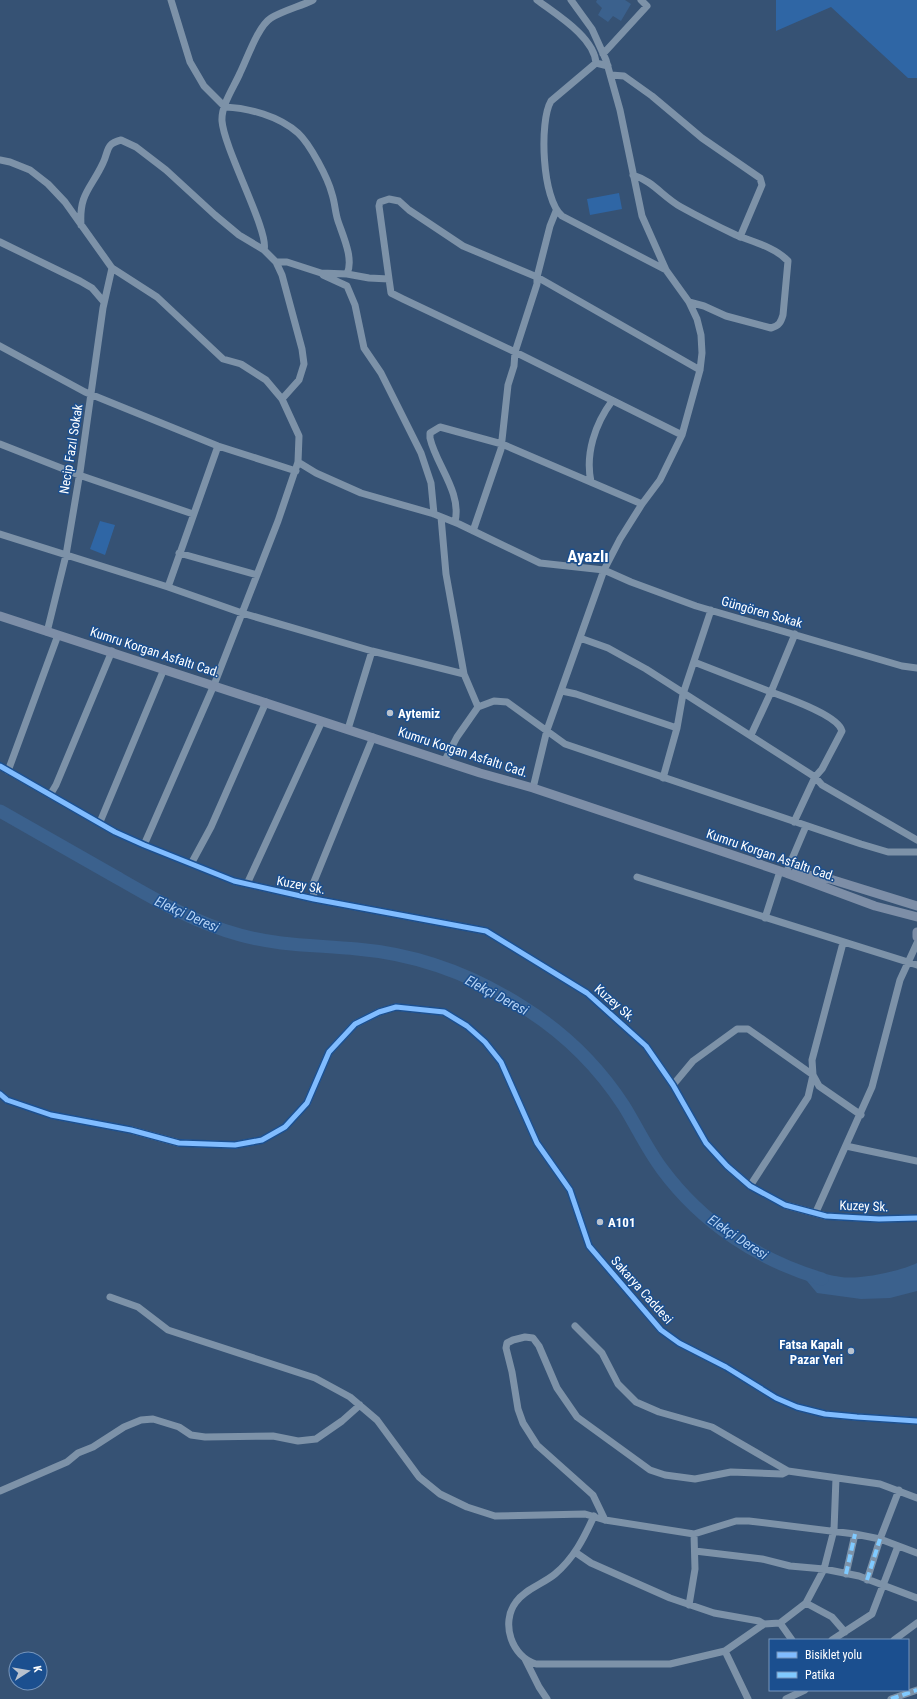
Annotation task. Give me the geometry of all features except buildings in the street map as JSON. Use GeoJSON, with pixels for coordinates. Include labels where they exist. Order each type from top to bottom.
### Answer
{"type":"FeatureCollection","features":[{"type":"Feature","properties":{"kind":"main road","name":"Kumru Korgan Asfaltı Cad."},"geometry":{"type":"LineString","coordinates":[[0,616],[445,760],[480,773],[533,788],[783,872],[856,900],[917,917]]}},
{"type":"Feature","properties":{"kind":"main road"},"geometry":{"type":"LineString","coordinates":[[783,872],[800,873],[830,879],[917,906]]}},
{"type":"Feature","properties":{"kind":"main road"},"geometry":{"type":"LineString","coordinates":[[917,932],[917,937]]}},
{"type":"Feature","properties":{"kind":"street"},"geometry":{"type":"LineString","coordinates":[[172,0],[190,62],[204,86],[225,106],[242,107],[275,119],[299,134],[318,161],[332,194],[336,215],[348,254],[350,268],[347,274]]}},
{"type":"Feature","properties":{"kind":"street"},"geometry":{"type":"LineString","coordinates":[[264,250],[266,245],[229,146],[222,121],[225,106],[258,34],[270,18],[313,0]]}},
{"type":"Feature","properties":{"kind":"street"},"geometry":{"type":"LineString","coordinates":[[537,0],[575,28],[595,54],[596,63]]}},
{"type":"Feature","properties":{"kind":"street"},"geometry":{"type":"LineString","coordinates":[[533,788],[547,730],[604,570],[620,539],[642,504],[660,480],[682,435],[700,370],[702,354],[701,335],[697,319],[689,302],[666,270],[642,216],[608,66],[592,30],[572,0]]}},
{"type":"Feature","properties":{"kind":"street"},"geometry":{"type":"LineString","coordinates":[[603,54],[647,6],[641,0]]}},
{"type":"Feature","properties":{"kind":"street"},"geometry":{"type":"LineString","coordinates":[[596,63],[608,66]]}},
{"type":"Feature","properties":{"kind":"street"},"geometry":{"type":"LineString","coordinates":[[596,63],[551,100],[545,113],[546,184],[556,211],[666,270]]}},
{"type":"Feature","properties":{"kind":"street"},"geometry":{"type":"LineString","coordinates":[[611,75],[624,76],[652,96],[702,138],[760,178],[762,185],[740,237]]}},
{"type":"Feature","properties":{"kind":"street"},"geometry":{"type":"LineString","coordinates":[[80,225],[82,203],[88,187],[103,163],[108,148],[113,142],[121,140],[136,147],[192,192],[215,215],[239,235],[264,250],[276,262],[282,275],[302,349],[304,364],[299,380],[282,399]]}},
{"type":"Feature","properties":{"kind":"street"},"geometry":{"type":"LineString","coordinates":[[0,160],[10,162],[30,170],[48,184],[65,202],[112,268],[157,297],[222,359],[241,364],[266,380],[282,399],[299,436],[298,462],[296,470],[257,575],[214,685],[144,845]]}},
{"type":"Feature","properties":{"kind":"street"},"geometry":{"type":"LineString","coordinates":[[633,175],[645,178],[679,206],[740,237],[782,255],[788,261],[783,315],[781,323],[777,326],[771,328],[726,316],[704,306],[689,302]]}},
{"type":"Feature","properties":{"kind":"street"},"geometry":{"type":"LineString","coordinates":[[682,435],[515,352],[391,293],[379,206],[380,202],[389,199],[399,201],[409,210],[463,246],[537,277],[700,370]]}},
{"type":"Feature","properties":{"kind":"street"},"geometry":{"type":"LineString","coordinates":[[473,531],[492,480],[502,444],[508,385],[514,366],[515,352],[537,284],[537,277],[550,226],[556,211]]}},
{"type":"Feature","properties":{"kind":"street"},"geometry":{"type":"LineString","coordinates":[[0,242],[80,281],[92,288],[104,302]]}},
{"type":"Feature","properties":{"kind":"street"},"geometry":{"type":"LineString","coordinates":[[276,262],[287,262],[321,274],[347,286],[355,305],[364,348],[381,373],[421,453],[431,483],[434,514]]}},
{"type":"Feature","properties":{"kind":"street","name":"Necip Fazıl Sokak"},"geometry":{"type":"LineString","coordinates":[[47,632],[66,555],[92,393],[104,302],[112,268]]}},
{"type":"Feature","properties":{"kind":"street"},"geometry":{"type":"LineString","coordinates":[[321,274],[347,274],[369,278],[389,279]]}},
{"type":"Feature","properties":{"kind":"street"},"geometry":{"type":"LineString","coordinates":[[0,346],[85,392],[92,393],[218,446],[296,470]]}},
{"type":"Feature","properties":{"kind":"street"},"geometry":{"type":"LineString","coordinates":[[591,482],[588,465],[589,451],[606,409],[612,401]]}},
{"type":"Feature","properties":{"kind":"street"},"geometry":{"type":"LineString","coordinates":[[455,522],[456,515],[451,488],[431,445],[430,433],[440,427],[502,444],[642,504]]}},
{"type":"Feature","properties":{"kind":"street"},"geometry":{"type":"LineString","coordinates":[[0,444],[79,475],[193,514]]}},
{"type":"Feature","properties":{"kind":"street"},"geometry":{"type":"LineString","coordinates":[[168,587],[218,446]]}},
{"type":"Feature","properties":{"kind":"street","name":"Güngören Sokak"},"geometry":{"type":"LineString","coordinates":[[298,462],[316,473],[361,493],[434,514],[441,518],[455,522],[540,563],[604,570],[631,582],[711,610],[902,666],[917,668]]}},
{"type":"Feature","properties":{"kind":"street"},"geometry":{"type":"LineString","coordinates":[[441,518],[446,574],[464,674],[478,707]]}},
{"type":"Feature","properties":{"kind":"street"},"geometry":{"type":"LineString","coordinates":[[0,534],[168,587],[242,613],[372,651],[464,674]]}},
{"type":"Feature","properties":{"kind":"street"},"geometry":{"type":"LineString","coordinates":[[179,553],[257,575]]}},
{"type":"Feature","properties":{"kind":"street"},"geometry":{"type":"LineString","coordinates":[[663,778],[677,728],[684,694],[711,610]]}},
{"type":"Feature","properties":{"kind":"street"},"geometry":{"type":"LineString","coordinates":[[751,735],[795,634]]}},
{"type":"Feature","properties":{"kind":"street"},"geometry":{"type":"LineString","coordinates":[[8,771],[58,635]]}},
{"type":"Feature","properties":{"kind":"street"},"geometry":{"type":"LineString","coordinates":[[580,638],[608,648],[751,735],[816,777],[822,784],[917,840]]}},
{"type":"Feature","properties":{"kind":"street"},"geometry":{"type":"LineString","coordinates":[[348,729],[372,651]]}},
{"type":"Feature","properties":{"kind":"street"},"geometry":{"type":"LineString","coordinates":[[50,795],[56,786],[112,652]]}},
{"type":"Feature","properties":{"kind":"street"},"geometry":{"type":"LineString","coordinates":[[694,662],[813,709],[834,721],[841,727],[842,731],[822,769],[816,777],[794,822]]}},
{"type":"Feature","properties":{"kind":"street"},"geometry":{"type":"LineString","coordinates":[[100,822],[164,669]]}},
{"type":"Feature","properties":{"kind":"street"},"geometry":{"type":"LineString","coordinates":[[562,691],[576,694],[677,728]]}},
{"type":"Feature","properties":{"kind":"street"},"geometry":{"type":"LineString","coordinates":[[445,760],[457,737],[478,707],[494,701],[507,702],[565,744],[794,822],[888,852],[917,852]]}},
{"type":"Feature","properties":{"kind":"street"},"geometry":{"type":"LineString","coordinates":[[191,864],[211,827],[266,702]]}},
{"type":"Feature","properties":{"kind":"street"},"geometry":{"type":"LineString","coordinates":[[247,884],[322,720]]}},
{"type":"Feature","properties":{"kind":"street"},"geometry":{"type":"LineString","coordinates":[[314,899],[313,884],[373,737]]}},
{"type":"Feature","properties":{"kind":"street","name":"Kuzey Sk."},"geometry":{"type":"LineString","coordinates":[[0,766],[100,822],[115,832],[234,881],[314,899],[486,931],[587,993],[646,1046],[673,1085],[706,1143],[750,1186],[785,1205],[816,1212],[826,1216],[879,1219],[917,1218]]}},
{"type":"Feature","properties":{"kind":"street"},"geometry":{"type":"LineString","coordinates":[[765,918],[783,872],[806,826]]}},
{"type":"Feature","properties":{"kind":"street"},"geometry":{"type":"LineString","coordinates":[[638,877],[843,943],[917,965]]}},
{"type":"Feature","properties":{"kind":"street"},"geometry":{"type":"LineString","coordinates":[[750,1186],[808,1098],[813,1075],[812,1060],[843,943]]}},
{"type":"Feature","properties":{"kind":"street"},"geometry":{"type":"LineString","coordinates":[[816,1212],[861,1115],[872,1087],[900,980],[917,943]]}},
{"type":"Feature","properties":{"kind":"street","name":"Sakarya Caddesi"},"geometry":{"type":"LineString","coordinates":[[0,1094],[7,1100],[51,1115],[131,1130],[179,1143],[235,1145],[262,1140],[285,1127],[307,1103],[329,1052],[355,1024],[380,1012],[396,1007],[444,1012],[471,1030],[485,1042],[501,1062],[537,1143],[570,1190],[589,1246],[661,1330],[679,1343],[726,1367],[776,1398],[797,1407],[844,1416],[917,1421]]}},
{"type":"Feature","properties":{"kind":"street"},"geometry":{"type":"LineString","coordinates":[[673,1085],[693,1061],[737,1029],[748,1029],[813,1075],[819,1086],[861,1115]]}},
{"type":"Feature","properties":{"kind":"street"},"geometry":{"type":"LineString","coordinates":[[846,1146],[917,1161]]}},
{"type":"Feature","properties":{"kind":"street"},"geometry":{"type":"LineString","coordinates":[[110,1297],[138,1307],[168,1330],[316,1378],[350,1397],[377,1420],[419,1477],[440,1494],[467,1507],[495,1516],[584,1514],[605,1520],[694,1534],[736,1520],[834,1530],[880,1539],[917,1553]]}},
{"type":"Feature","properties":{"kind":"street"},"geometry":{"type":"LineString","coordinates":[[575,1326],[602,1353],[618,1384],[636,1402],[659,1412],[712,1427],[788,1471],[880,1484],[917,1498]]}},
{"type":"Feature","properties":{"kind":"street"},"geometry":{"type":"LineString","coordinates":[[605,1520],[593,1496],[536,1444],[523,1423],[518,1409],[512,1372],[506,1348],[507,1343],[525,1337],[533,1338],[539,1346],[557,1388],[577,1417],[650,1470],[665,1475],[695,1479],[731,1472],[782,1474],[788,1471]]}},
{"type":"Feature","properties":{"kind":"street"},"geometry":{"type":"LineString","coordinates":[[0,1492],[67,1462],[78,1453],[93,1447],[124,1427],[141,1420],[153,1419],[179,1427],[191,1435],[205,1437],[273,1436],[298,1440],[316,1439],[342,1421],[360,1405]]}},
{"type":"Feature","properties":{"kind":"street"},"geometry":{"type":"LineString","coordinates":[[594,1516],[581,1545],[556,1573],[521,1596],[515,1602],[510,1615],[509,1631],[512,1644],[519,1655],[525,1660],[536,1664],[670,1664],[725,1651],[764,1624],[780,1623],[806,1603],[824,1569],[834,1530],[836,1478]]}},
{"type":"Feature","properties":{"kind":"street"},"geometry":{"type":"LineString","coordinates":[[867,1580],[880,1539],[899,1490]]}},
{"type":"Feature","properties":{"kind":"street"},"geometry":{"type":"LineString","coordinates":[[689,1604],[693,1586],[695,1552],[694,1534]]}},
{"type":"Feature","properties":{"kind":"street"},"geometry":{"type":"LineString","coordinates":[[846,1574],[855,1534]]}},
{"type":"Feature","properties":{"kind":"street"},"geometry":{"type":"LineString","coordinates":[[834,1639],[872,1614],[898,1546]]}},
{"type":"Feature","properties":{"kind":"street"},"geometry":{"type":"LineString","coordinates":[[575,1552],[591,1563],[670,1598],[714,1613],[759,1621],[764,1624]]}},
{"type":"Feature","properties":{"kind":"street"},"geometry":{"type":"LineString","coordinates":[[695,1552],[762,1559],[790,1566],[824,1569],[884,1585],[917,1598]]}},
{"type":"Feature","properties":{"kind":"street"},"geometry":{"type":"LineString","coordinates":[[806,1603],[832,1617],[845,1632]]}},
{"type":"Feature","properties":{"kind":"street"},"geometry":{"type":"LineString","coordinates":[[895,1639],[917,1622]]}},
{"type":"Feature","properties":{"kind":"street"},"geometry":{"type":"LineString","coordinates":[[780,1623],[791,1639]]}},
{"type":"Feature","properties":{"kind":"street"},"geometry":{"type":"LineString","coordinates":[[725,1651],[748,1699]]}},
{"type":"Feature","properties":{"kind":"street"},"geometry":{"type":"LineString","coordinates":[[525,1660],[547,1699]]}},
{"type":"Feature","properties":{"kind":"street"},"geometry":{"type":"LineString","coordinates":[[891,1699],[917,1690]]}},
{"type":"Feature","properties":{"kind":"street"},"geometry":{"type":"LineString","coordinates":[[786,1699],[803,1691]]}},
{"type":"Feature","properties":{"kind":"shaded area"},"geometry":{"type":"Polygon","coordinates":[[[597,0],[625,0],[631,4],[621,21],[613,16],[608,22],[598,15],[602,8],[596,2],[597,0]]]}},
{"type":"Feature","properties":{"kind":"shaded area"},"geometry":{"type":"Polygon","coordinates":[[[776,0],[917,0],[917,78],[908,78],[831,7],[776,31],[776,0]]]}},
{"type":"Feature","properties":{"kind":"shaded area"},"geometry":{"type":"Polygon","coordinates":[[[619,193],[622,209],[590,215],[587,199],[619,193]]]}},
{"type":"Feature","properties":{"kind":"shaded area"},"geometry":{"type":"Polygon","coordinates":[[[100,521],[115,525],[105,555],[90,549],[100,521]]]}},
{"type":"Feature","properties":{"kind":"shaded area"},"geometry":{"type":"Polygon","coordinates":[[[917,1263],[917,1291],[890,1298],[861,1299],[817,1293],[802,1275],[818,1273],[849,1278],[869,1276],[891,1272],[917,1263]]]}},
{"type":"Feature","properties":{"kind":"waterway","name":"Elekçi Deresi"},"geometry":{"type":"LineString","coordinates":[[0,811],[161,902],[223,930],[255,939],[298,945],[357,949],[401,956],[422,961],[464,976],[504,996],[552,1027],[579,1051],[603,1077],[624,1106],[662,1169],[678,1188],[713,1223],[754,1250],[798,1271],[822,1279]]}},
{"type":"Feature","properties":{"kind":"marked path"},"geometry":{"type":"LineString","coordinates":[[846,1574],[855,1534]]}},
{"type":"Feature","properties":{"kind":"marked path"},"geometry":{"type":"LineString","coordinates":[[867,1580],[880,1539]]}},
{"type":"Feature","properties":{"kind":"marked path"},"geometry":{"type":"LineString","coordinates":[[891,1699],[917,1690]]}},
{"type":"Feature","properties":{"kind":"cycle path"},"geometry":{"type":"LineString","coordinates":[[0,766],[115,832],[234,881],[314,899],[486,931],[587,993],[646,1046],[673,1085],[706,1143],[727,1166],[750,1186],[785,1205],[826,1216],[879,1219],[917,1218]]}},
{"type":"Feature","properties":{"kind":"cycle path"},"geometry":{"type":"LineString","coordinates":[[0,1094],[7,1100],[51,1115],[131,1130],[179,1143],[235,1145],[262,1140],[285,1127],[307,1103],[329,1052],[355,1024],[379,1012],[396,1007],[444,1012],[467,1026],[485,1042],[501,1062],[537,1143],[570,1190],[589,1246],[661,1330],[679,1343],[726,1367],[776,1398],[797,1407],[825,1414],[917,1421]]}},
{"type":"Feature","properties":{"kind":"place","name":"Aytemiz"},"geometry":{"type":"Point","coordinates":[390,713]}},
{"type":"Feature","properties":{"kind":"place","name":"A101"},"geometry":{"type":"Point","coordinates":[600,1222]}},
{"type":"Feature","properties":{"kind":"place","name":"Fatsa Kapalı Pazar Yeri"},"geometry":{"type":"Point","coordinates":[851,1351]}},
{"type":"Feature","properties":{"kind":"district","name":"Ayazlı"},"geometry":{"type":"Point","coordinates":[588,556]}}]}
